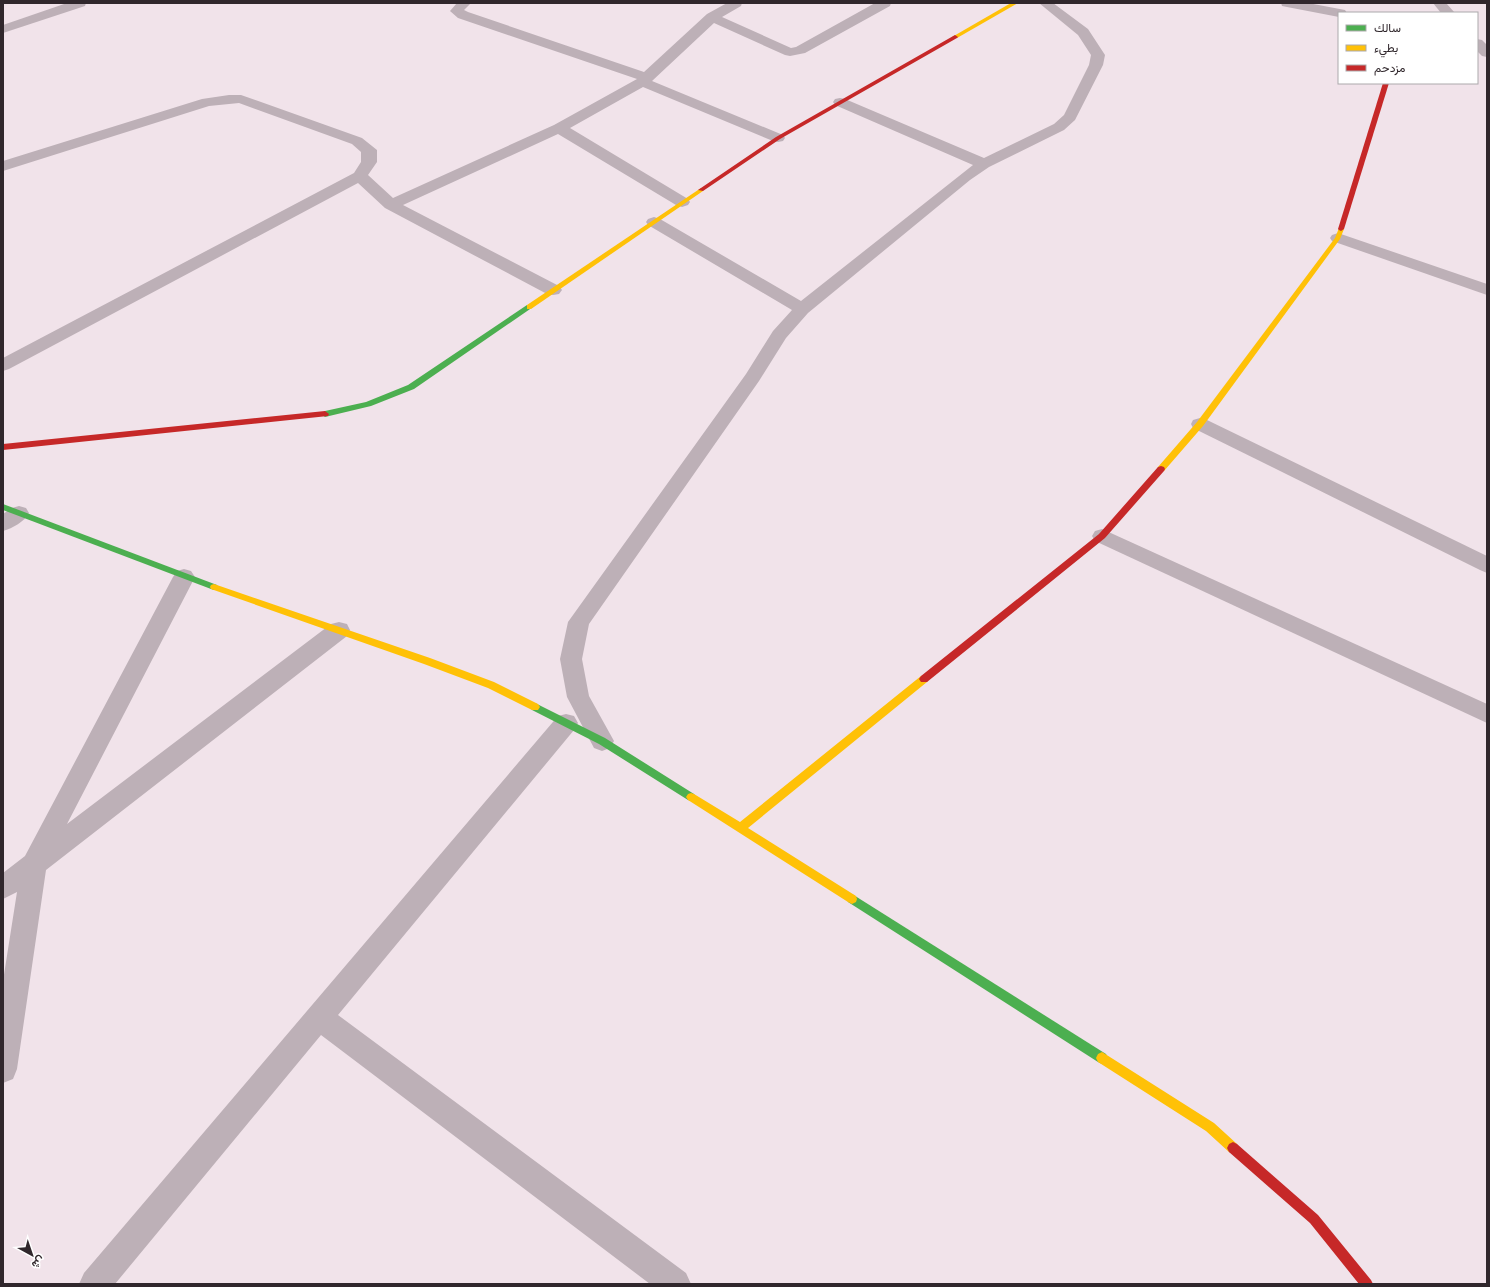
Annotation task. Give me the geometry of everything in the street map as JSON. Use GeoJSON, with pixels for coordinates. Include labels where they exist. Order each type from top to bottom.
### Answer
{"type":"FeatureCollection","features":[{"type":"Feature","properties":{"kind":"street"},"geometry":{"type":"LineString","coordinates":[[3,29],[80,3]]}},
{"type":"Feature","properties":{"kind":"street"},"geometry":{"type":"LineString","coordinates":[[465,3],[457,11],[463,15],[645,80],[778,138]]}},
{"type":"Feature","properties":{"kind":"street"},"geometry":{"type":"LineString","coordinates":[[391,205],[559,128],[645,80],[716,11],[736,3]]}},
{"type":"Feature","properties":{"kind":"street"},"geometry":{"type":"LineString","coordinates":[[716,11],[790,52],[800,50],[885,3]]}},
{"type":"Feature","properties":{"kind":"street"},"geometry":{"type":"LineString","coordinates":[[3,447],[324,414],[368,404],[411,387],[778,138],[1015,3]]}},
{"type":"Feature","properties":{"kind":"street"},"geometry":{"type":"LineString","coordinates":[[602,741],[578,697],[571,659],[578,622],[753,377],[779,334],[802,309],[965,177],[984,164],[1059,127],[1070,117],[1096,65],[1098,55],[1083,32],[1045,3]]}},
{"type":"Feature","properties":{"kind":"street"},"geometry":{"type":"LineString","coordinates":[[1288,3],[1338,13]]}},
{"type":"Feature","properties":{"kind":"street"},"geometry":{"type":"LineString","coordinates":[[1439,3],[1447,12]]}},
{"type":"Feature","properties":{"kind":"street"},"geometry":{"type":"LineString","coordinates":[[1478,44],[1487,53]]}},
{"type":"Feature","properties":{"kind":"street"},"geometry":{"type":"LineString","coordinates":[[740,828],[1102,536],[1200,424],[1338,238],[1386,84]]}},
{"type":"Feature","properties":{"kind":"street"},"geometry":{"type":"LineString","coordinates":[[3,166],[207,102],[229,99],[241,99],[357,141],[369,150],[369,162],[360,176],[3,365]]}},
{"type":"Feature","properties":{"kind":"street"},"geometry":{"type":"LineString","coordinates":[[840,102],[984,164]]}},
{"type":"Feature","properties":{"kind":"street"},"geometry":{"type":"LineString","coordinates":[[559,128],[682,202]]}},
{"type":"Feature","properties":{"kind":"street"},"geometry":{"type":"LineString","coordinates":[[360,176],[391,205],[554,290]]}},
{"type":"Feature","properties":{"kind":"street"},"geometry":{"type":"LineString","coordinates":[[654,222],[802,309]]}},
{"type":"Feature","properties":{"kind":"street"},"geometry":{"type":"LineString","coordinates":[[1338,238],[1487,290]]}},
{"type":"Feature","properties":{"kind":"street"},"geometry":{"type":"LineString","coordinates":[[1200,424],[1487,565]]}},
{"type":"Feature","properties":{"kind":"street"},"geometry":{"type":"LineString","coordinates":[[8,515],[339,630],[491,685],[602,741],[1026,1008],[1210,1128],[1314,1219],[1367,1284]]}},
{"type":"Feature","properties":{"kind":"street"},"geometry":{"type":"LineString","coordinates":[[1102,536],[1487,714]]}},
{"type":"Feature","properties":{"kind":"street"},"geometry":{"type":"LineString","coordinates":[[3,1069],[34,864],[184,577]]}},
{"type":"Feature","properties":{"kind":"street"},"geometry":{"type":"LineString","coordinates":[[3,888],[339,630]]}},
{"type":"Feature","properties":{"kind":"street"},"geometry":{"type":"LineString","coordinates":[[95,1284],[566,723]]}},
{"type":"Feature","properties":{"kind":"street"},"geometry":{"type":"LineString","coordinates":[[318,1017],[675,1284]]}},
{"type":"Feature","properties":{"kind":"traffic: fast"},"geometry":{"type":"LineString","coordinates":[[325,414],[368,404],[411,387],[529,307]]}},
{"type":"Feature","properties":{"kind":"traffic: fast"},"geometry":{"type":"LineString","coordinates":[[3,507],[214,587]]}},
{"type":"Feature","properties":{"kind":"traffic: fast"},"geometry":{"type":"LineString","coordinates":[[535,707],[602,741],[691,797]]}},
{"type":"Feature","properties":{"kind":"traffic: fast"},"geometry":{"type":"LineString","coordinates":[[852,899],[1102,1058]]}},
{"type":"Feature","properties":{"kind":"traffic: slow"},"geometry":{"type":"LineString","coordinates":[[955,37],[1015,3]]}},
{"type":"Feature","properties":{"kind":"traffic: slow"},"geometry":{"type":"LineString","coordinates":[[529,307],[701,190]]}},
{"type":"Feature","properties":{"kind":"traffic: slow"},"geometry":{"type":"LineString","coordinates":[[1161,469],[1200,424],[1338,238],[1341,229]]}},
{"type":"Feature","properties":{"kind":"traffic: slow"},"geometry":{"type":"LineString","coordinates":[[214,587],[427,661],[491,685],[535,707]]}},
{"type":"Feature","properties":{"kind":"traffic: slow"},"geometry":{"type":"LineString","coordinates":[[740,828],[924,679]]}},
{"type":"Feature","properties":{"kind":"traffic: slow"},"geometry":{"type":"LineString","coordinates":[[691,797],[852,899]]}},
{"type":"Feature","properties":{"kind":"traffic: slow"},"geometry":{"type":"LineString","coordinates":[[1102,1058],[1210,1127],[1233,1148]]}},
{"type":"Feature","properties":{"kind":"traffic: jam"},"geometry":{"type":"LineString","coordinates":[[701,190],[778,138],[955,37]]}},
{"type":"Feature","properties":{"kind":"traffic: jam"},"geometry":{"type":"LineString","coordinates":[[1341,229],[1386,84]]}},
{"type":"Feature","properties":{"kind":"traffic: jam"},"geometry":{"type":"LineString","coordinates":[[3,447],[325,414]]}},
{"type":"Feature","properties":{"kind":"traffic: jam"},"geometry":{"type":"LineString","coordinates":[[924,679],[1102,536],[1161,469]]}},
{"type":"Feature","properties":{"kind":"traffic: jam"},"geometry":{"type":"LineString","coordinates":[[1233,1148],[1314,1219],[1367,1284]]}}]}
